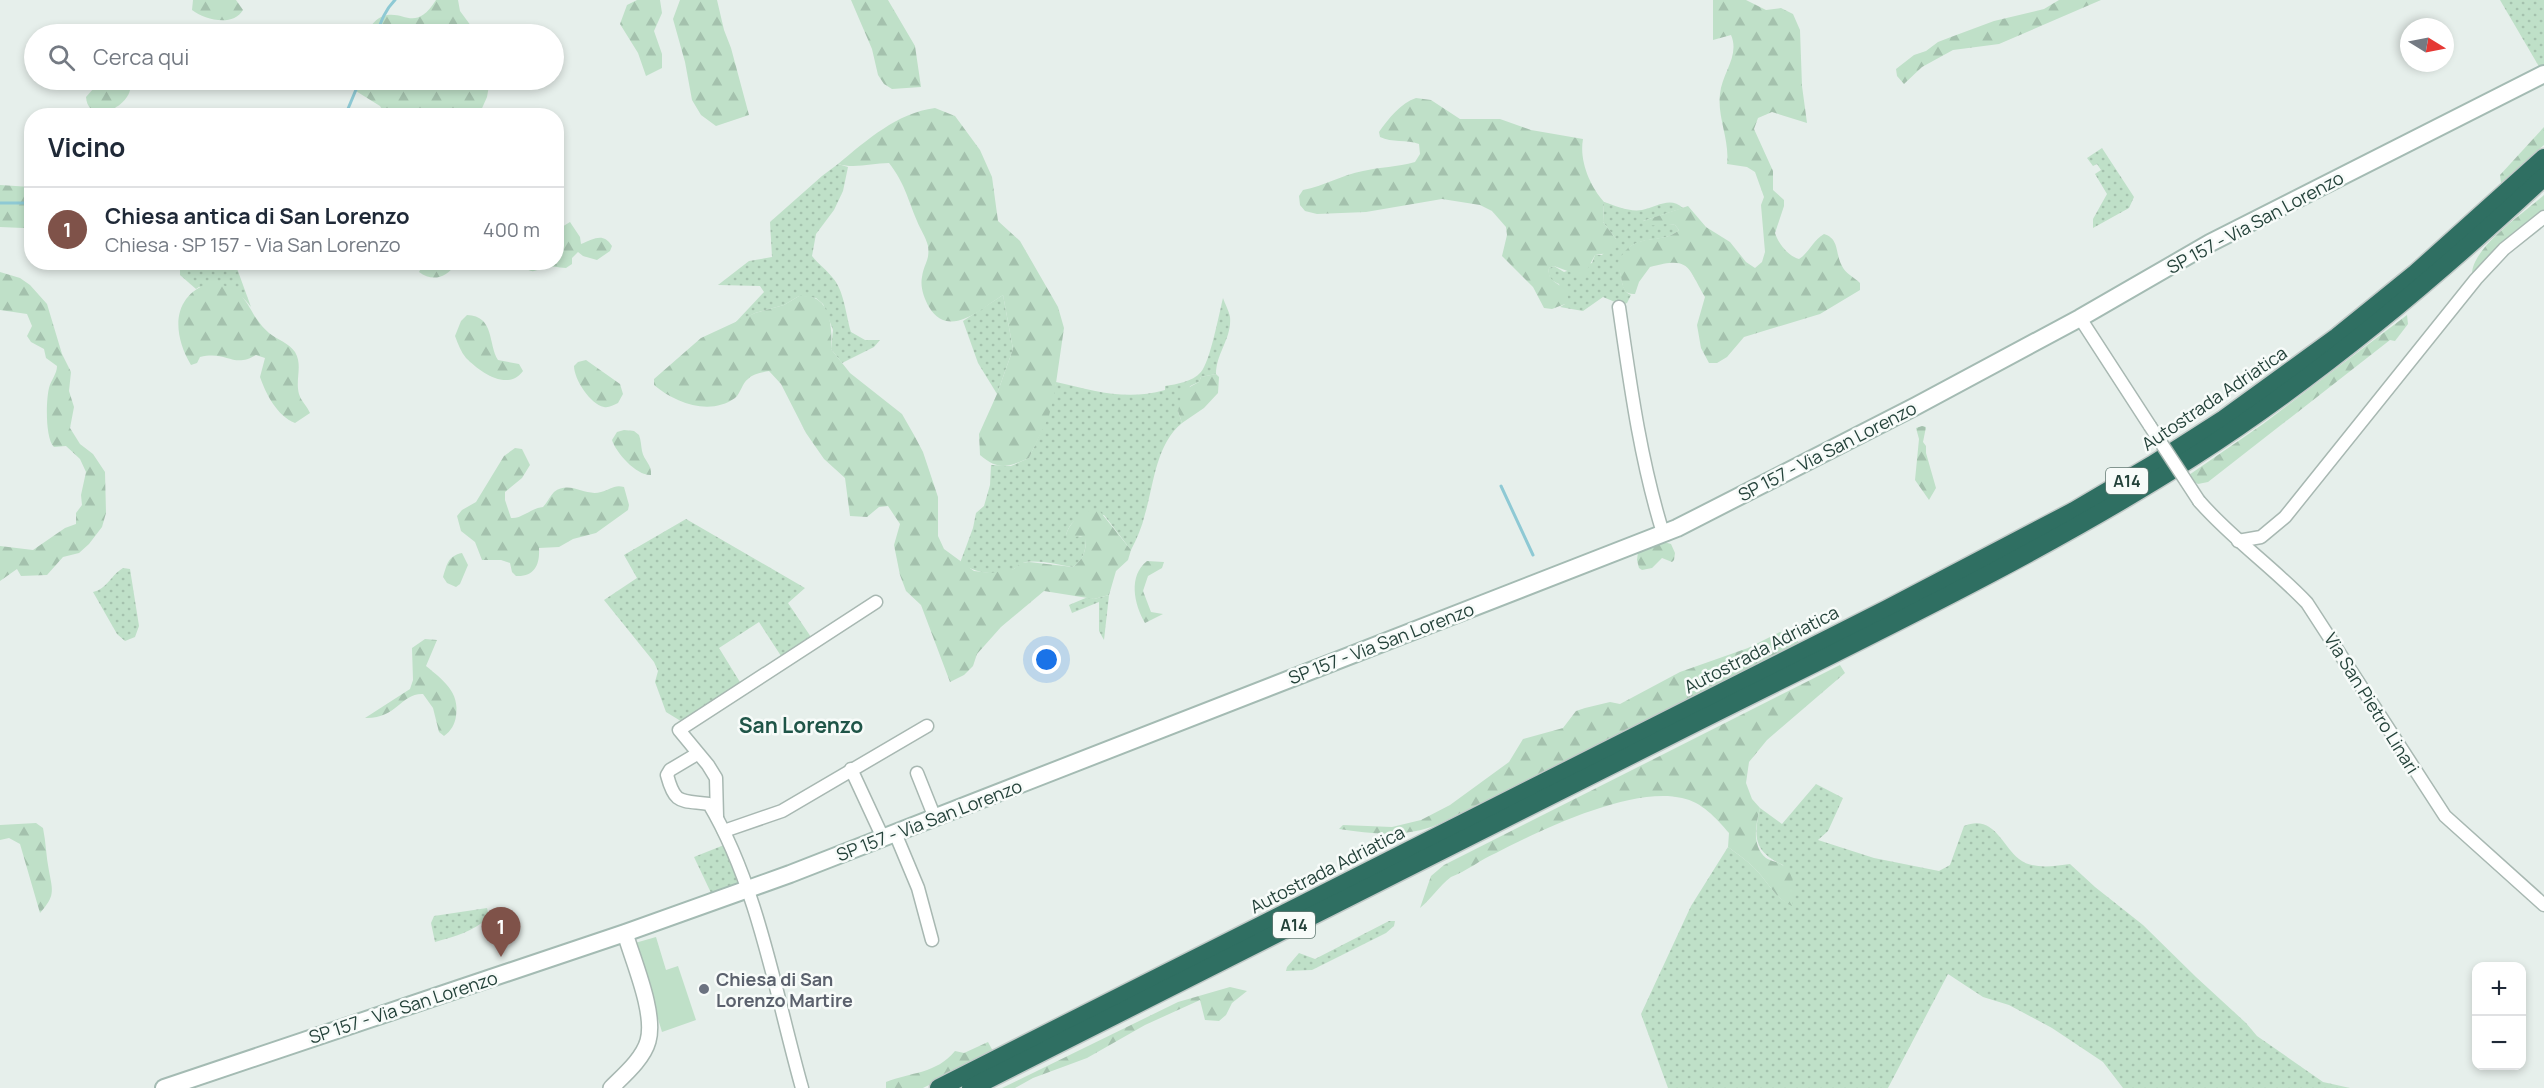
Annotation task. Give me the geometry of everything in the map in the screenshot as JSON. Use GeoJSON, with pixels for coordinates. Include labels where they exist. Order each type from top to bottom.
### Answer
{"type":"FeatureCollection","features":[{"type":"Feature","properties":{"kind":"highway","name":"Autostrada Adriatica"},"geometry":{"type":"LineString","coordinates":[[939,1088],[1897,604],[2074,512],[2224,418],[2322,349],[2416,273],[2544,158]]}},
{"type":"Feature","properties":{"kind":"highway","name":"Autostrada Adriatica"},"geometry":{"type":"LineString","coordinates":[[971,1088],[1842,648],[2083,523],[2194,455],[2313,373],[2414,293],[2544,177]]}},
{"type":"Feature","properties":{"kind":"main road","name":"SP 157 - Via San Lorenzo"},"geometry":{"type":"LineString","coordinates":[[165,1088],[626,933],[746,890],[1663,533],[1916,406],[2080,318],[2210,243],[2544,74]]}},
{"type":"Feature","properties":{"kind":"street"},"geometry":{"type":"LineString","coordinates":[[2238,541],[2261,537],[2285,517],[2476,279],[2504,249],[2544,217]]}},
{"type":"Feature","properties":{"kind":"street"},"geometry":{"type":"LineString","coordinates":[[1619,307],[1634,409],[1650,490],[1663,533]]}},
{"type":"Feature","properties":{"kind":"street","name":"Via San Pietro Linari"},"geometry":{"type":"LineString","coordinates":[[2080,318],[2199,501],[2238,541],[2286,581],[2307,603],[2445,816],[2544,905]]}},
{"type":"Feature","properties":{"kind":"street"},"geometry":{"type":"LineString","coordinates":[[717,817],[716,778],[679,730],[876,602]]}},
{"type":"Feature","properties":{"kind":"street"},"geometry":{"type":"LineString","coordinates":[[724,831],[782,811],[927,726]]}},
{"type":"Feature","properties":{"kind":"street"},"geometry":{"type":"LineString","coordinates":[[697,754],[670,770],[667,775],[672,793],[678,799],[709,804],[724,831],[746,890],[802,1088]]}},
{"type":"Feature","properties":{"kind":"street"},"geometry":{"type":"LineString","coordinates":[[851,769],[918,888],[932,940]]}},
{"type":"Feature","properties":{"kind":"street"},"geometry":{"type":"LineString","coordinates":[[917,772],[935,818]]}},
{"type":"Feature","properties":{"kind":"street"},"geometry":{"type":"LineString","coordinates":[[611,1088],[644,1050],[649,1031],[648,1012],[626,933]]}},
{"type":"Feature","properties":{"kind":"green space"},"geometry":{"type":"Polygon","coordinates":[[[193,0],[236,0],[243,10],[233,19],[211,19],[192,10],[193,0]]]}},
{"type":"Feature","properties":{"kind":"green space"},"geometry":{"type":"Polygon","coordinates":[[[436,0],[458,0],[460,11],[470,24],[372,24],[381,17],[396,15],[415,18],[428,10],[436,0]]]}},
{"type":"Feature","properties":{"kind":"green space"},"geometry":{"type":"Polygon","coordinates":[[[637,0],[660,0],[662,13],[654,31],[662,54],[662,68],[646,76],[638,53],[620,24],[627,5],[637,0]]]}},
{"type":"Feature","properties":{"kind":"green space"},"geometry":{"type":"Polygon","coordinates":[[[680,0],[717,0],[749,115],[716,126],[701,115],[692,100],[685,62],[673,19],[680,0]]]}},
{"type":"Feature","properties":{"kind":"green space"},"geometry":{"type":"Polygon","coordinates":[[[851,0],[888,0],[915,46],[921,87],[892,89],[884,84],[878,75],[872,49],[851,0]]]}},
{"type":"Feature","properties":{"kind":"green space"},"geometry":{"type":"Polygon","coordinates":[[[1713,0],[1746,0],[1766,10],[1781,8],[1793,14],[1800,30],[1802,86],[1807,123],[1772,112],[1758,118],[1754,129],[1773,171],[1773,190],[1784,200],[1775,233],[1784,249],[1799,259],[1820,237],[1824,234],[1829,236],[1835,243],[1843,269],[1860,283],[1860,290],[1820,314],[1744,337],[1727,357],[1717,363],[1709,363],[1701,348],[1697,325],[1705,297],[1686,266],[1673,263],[1650,267],[1639,282],[1635,294],[1630,294],[1624,289],[1617,265],[1630,246],[1671,235],[1679,230],[1675,225],[1645,225],[1643,221],[1688,206],[1706,227],[1730,242],[1746,262],[1755,268],[1762,262],[1765,252],[1761,205],[1764,197],[1755,172],[1747,167],[1727,164],[1720,94],[1732,57],[1733,43],[1731,35],[1713,40],[1713,0]]]}},
{"type":"Feature","properties":{"kind":"green space"},"geometry":{"type":"Polygon","coordinates":[[[2059,0],[2101,0],[1999,44],[1953,50],[1922,67],[1904,84],[1897,76],[1896,69],[1914,55],[1926,51],[1938,42],[1994,21],[2044,9],[2059,0]]]}},
{"type":"Feature","properties":{"kind":"green space"},"geometry":{"type":"Polygon","coordinates":[[[2500,0],[2544,0],[2544,68],[2541,70],[2500,0]]]}},
{"type":"Feature","properties":{"kind":"green space"},"geometry":{"type":"Polygon","coordinates":[[[92,90],[130,90],[122,103],[115,108],[90,108],[86,97],[92,90]]]}},
{"type":"Feature","properties":{"kind":"green space"},"geometry":{"type":"Polygon","coordinates":[[[354,90],[488,90],[482,108],[381,108],[354,90]]]}},
{"type":"Feature","properties":{"kind":"green space"},"geometry":{"type":"Polygon","coordinates":[[[1416,98],[1431,100],[1460,119],[1500,119],[1531,130],[1583,139],[1584,164],[1594,188],[1604,202],[1603,222],[1616,239],[1617,247],[1608,253],[1595,255],[1586,272],[1581,276],[1554,266],[1549,268],[1551,279],[1566,290],[1568,298],[1565,304],[1552,309],[1544,308],[1533,287],[1502,256],[1507,235],[1506,227],[1492,211],[1480,205],[1442,199],[1366,212],[1317,214],[1305,211],[1300,205],[1299,196],[1303,190],[1355,173],[1415,162],[1420,154],[1419,144],[1385,139],[1380,137],[1379,132],[1400,108],[1416,98]]]}},
{"type":"Feature","properties":{"kind":"green space"},"geometry":{"type":"Polygon","coordinates":[[[935,108],[955,116],[980,150],[992,177],[998,221],[1020,241],[1058,307],[1064,328],[1049,416],[1029,458],[1015,464],[998,465],[980,455],[979,434],[997,394],[1013,349],[1003,295],[966,318],[946,321],[937,316],[929,307],[922,289],[928,246],[902,184],[889,163],[857,166],[838,164],[871,137],[895,122],[908,115],[935,108]]]}},
{"type":"Feature","properties":{"kind":"green space"},"geometry":{"type":"Polygon","coordinates":[[[2544,127],[2544,145],[2501,183],[2500,175],[2544,127]]]}},
{"type":"Feature","properties":{"kind":"green space"},"geometry":{"type":"Polygon","coordinates":[[[2102,148],[2134,197],[2129,208],[2093,228],[2093,219],[2107,194],[2095,174],[2101,170],[2097,164],[2093,166],[2087,158],[2102,148]]]}},
{"type":"Feature","properties":{"kind":"green space"},"geometry":{"type":"Polygon","coordinates":[[[838,164],[848,167],[843,191],[834,210],[816,234],[812,256],[836,282],[851,332],[865,340],[880,340],[874,347],[842,363],[831,349],[833,330],[823,304],[816,298],[799,296],[784,305],[755,313],[734,324],[764,292],[760,286],[718,285],[749,261],[772,257],[770,222],[838,164]]]}},
{"type":"Feature","properties":{"kind":"green space"},"geometry":{"type":"Polygon","coordinates":[[[0,185],[24,187],[24,228],[0,227],[0,185]]]}},
{"type":"Feature","properties":{"kind":"green space"},"geometry":{"type":"Polygon","coordinates":[[[2544,195],[2544,213],[2472,275],[2474,265],[2489,243],[2544,195]]]}},
{"type":"Feature","properties":{"kind":"green space"},"geometry":{"type":"Polygon","coordinates":[[[1604,202],[1632,210],[1673,203],[1683,208],[1643,221],[1675,225],[1679,230],[1663,238],[1638,243],[1624,254],[1618,265],[1623,287],[1631,295],[1627,303],[1622,305],[1603,297],[1583,311],[1560,307],[1565,304],[1559,284],[1549,276],[1549,268],[1554,266],[1564,272],[1592,263],[1595,255],[1602,255],[1616,239],[1603,222],[1604,202]]]}},
{"type":"Feature","properties":{"kind":"green space"},"geometry":{"type":"Polygon","coordinates":[[[570,222],[580,237],[581,244],[594,239],[605,239],[612,246],[610,251],[597,260],[578,252],[572,258],[572,264],[564,268],[564,226],[570,222]]]}},
{"type":"Feature","properties":{"kind":"green space"},"geometry":{"type":"Polygon","coordinates":[[[180,270],[238,270],[251,307],[240,296],[228,291],[199,287],[196,289],[180,275],[180,270]]]}},
{"type":"Feature","properties":{"kind":"green space"},"geometry":{"type":"Polygon","coordinates":[[[420,270],[450,270],[443,276],[434,278],[419,272],[420,270]]]}},
{"type":"Feature","properties":{"kind":"green space"},"geometry":{"type":"Polygon","coordinates":[[[0,272],[20,278],[30,285],[47,304],[62,354],[71,372],[69,391],[74,407],[70,428],[80,444],[93,454],[105,472],[106,513],[102,527],[89,544],[79,553],[63,557],[47,575],[21,576],[17,569],[0,581],[0,546],[33,550],[65,528],[76,524],[76,513],[82,505],[81,495],[86,472],[80,459],[66,446],[54,447],[51,442],[47,401],[57,366],[46,358],[44,349],[31,342],[27,336],[32,326],[27,314],[0,310],[0,272]]]}},
{"type":"Feature","properties":{"kind":"green space"},"geometry":{"type":"Polygon","coordinates":[[[212,282],[235,291],[247,303],[261,325],[295,352],[298,362],[299,394],[310,413],[295,423],[278,410],[265,390],[260,377],[265,358],[256,355],[248,359],[235,360],[209,355],[200,357],[197,363],[191,365],[180,340],[179,316],[189,296],[212,282]]]}},
{"type":"Feature","properties":{"kind":"green space"},"geometry":{"type":"Polygon","coordinates":[[[1003,295],[1013,349],[997,394],[978,363],[963,321],[1003,295]]]}},
{"type":"Feature","properties":{"kind":"green space"},"geometry":{"type":"Polygon","coordinates":[[[799,296],[809,296],[823,304],[829,316],[831,349],[850,373],[902,414],[923,452],[938,497],[938,536],[944,549],[974,571],[991,573],[1014,569],[1021,563],[1029,562],[1073,567],[1084,554],[1086,538],[1080,536],[1068,539],[1066,535],[1068,530],[1083,514],[1098,509],[1131,550],[1128,560],[1116,571],[1109,595],[1094,599],[1044,591],[1001,627],[977,654],[973,666],[964,675],[950,682],[921,605],[906,591],[900,575],[894,545],[900,524],[888,506],[879,507],[867,517],[850,516],[845,478],[824,459],[806,433],[781,384],[769,371],[750,377],[735,398],[715,406],[704,407],[682,402],[654,385],[654,379],[701,338],[755,313],[784,305],[799,296]]]}},
{"type":"Feature","properties":{"kind":"green space"},"geometry":{"type":"Polygon","coordinates":[[[1223,298],[1230,325],[1218,359],[1216,374],[1201,377],[1199,382],[1190,386],[1178,411],[1182,423],[1173,432],[1161,453],[1142,523],[1131,550],[1104,515],[1080,518],[1069,528],[1066,535],[1086,537],[1084,554],[1073,567],[1044,562],[1026,562],[1014,569],[993,573],[979,571],[960,563],[976,513],[984,506],[990,485],[991,465],[1011,466],[1029,458],[1048,416],[1056,382],[1110,394],[1137,395],[1165,390],[1165,386],[1193,378],[1201,372],[1208,358],[1223,298]]]}},
{"type":"Feature","properties":{"kind":"green space"},"geometry":{"type":"Polygon","coordinates":[[[467,315],[482,320],[489,332],[498,360],[519,364],[523,371],[517,377],[510,380],[494,378],[466,358],[455,336],[461,321],[467,315]]]}},
{"type":"Feature","properties":{"kind":"green space"},"geometry":{"type":"Polygon","coordinates":[[[2407,315],[2408,324],[2395,341],[2390,340],[2208,482],[2198,484],[2186,477],[2263,424],[2407,315]]]}},
{"type":"Feature","properties":{"kind":"green space"},"geometry":{"type":"Polygon","coordinates":[[[586,360],[620,384],[623,394],[618,403],[604,407],[588,396],[577,377],[574,366],[586,360]]]}},
{"type":"Feature","properties":{"kind":"green space"},"geometry":{"type":"Polygon","coordinates":[[[1216,374],[1219,377],[1218,393],[1204,408],[1182,423],[1178,411],[1182,391],[1199,382],[1201,377],[1216,374]]]}},
{"type":"Feature","properties":{"kind":"green space"},"geometry":{"type":"Polygon","coordinates":[[[1926,427],[1923,442],[1936,488],[1929,500],[1915,480],[1919,439],[1916,428],[1926,427]]]}},
{"type":"Feature","properties":{"kind":"green space"},"geometry":{"type":"Polygon","coordinates":[[[634,431],[639,435],[651,475],[634,468],[622,457],[614,445],[612,440],[617,432],[634,431]]]}},
{"type":"Feature","properties":{"kind":"green space"},"geometry":{"type":"Polygon","coordinates":[[[515,448],[522,449],[530,465],[522,478],[505,492],[511,518],[543,507],[554,492],[566,488],[595,493],[615,487],[624,487],[629,505],[628,510],[596,533],[573,539],[559,547],[539,548],[537,564],[528,574],[516,576],[512,572],[510,563],[501,560],[482,560],[475,542],[461,531],[457,516],[462,510],[476,502],[504,456],[515,448]]]}},
{"type":"Feature","properties":{"kind":"green space"},"geometry":{"type":"Polygon","coordinates":[[[686,519],[805,588],[788,603],[813,640],[783,659],[759,622],[719,648],[743,687],[684,723],[666,712],[655,682],[658,671],[654,662],[604,600],[637,578],[624,555],[686,519]]]}},
{"type":"Feature","properties":{"kind":"green space"},"geometry":{"type":"Polygon","coordinates":[[[1664,542],[1671,544],[1675,553],[1674,560],[1672,562],[1662,558],[1652,568],[1642,570],[1639,568],[1638,552],[1664,542]]]}},
{"type":"Feature","properties":{"kind":"green space"},"geometry":{"type":"Polygon","coordinates":[[[462,553],[468,565],[460,584],[456,587],[447,583],[443,577],[451,558],[462,553]]]}},
{"type":"Feature","properties":{"kind":"green space"},"geometry":{"type":"Polygon","coordinates":[[[1147,561],[1164,562],[1162,568],[1148,576],[1143,591],[1151,612],[1163,614],[1145,623],[1136,599],[1135,582],[1141,567],[1147,561]]]}},
{"type":"Feature","properties":{"kind":"green space"},"geometry":{"type":"Polygon","coordinates":[[[123,568],[130,569],[139,626],[135,637],[125,641],[117,634],[93,592],[102,588],[123,568]]]}},
{"type":"Feature","properties":{"kind":"green space"},"geometry":{"type":"Polygon","coordinates":[[[1109,595],[1104,640],[1099,631],[1099,602],[1072,613],[1069,605],[1088,597],[1094,599],[1109,595]]]}},
{"type":"Feature","properties":{"kind":"green space"},"geometry":{"type":"Polygon","coordinates":[[[1780,632],[1793,635],[1800,646],[1439,824],[1402,833],[1339,829],[1343,825],[1392,827],[1421,820],[1450,805],[1509,762],[1523,739],[1563,728],[1576,711],[1610,702],[1620,704],[1680,672],[1748,648],[1780,632]]]}},
{"type":"Feature","properties":{"kind":"green space"},"geometry":{"type":"Polygon","coordinates":[[[425,639],[437,640],[426,666],[449,687],[455,700],[456,716],[451,730],[444,736],[439,732],[433,708],[423,694],[409,697],[384,715],[365,718],[410,689],[413,680],[412,648],[425,639]]]}},
{"type":"Feature","properties":{"kind":"green space"},"geometry":{"type":"Polygon","coordinates":[[[1840,665],[1845,673],[1767,740],[1749,762],[1746,783],[1752,799],[1760,808],[1756,841],[1766,858],[1779,863],[1789,871],[1794,888],[1792,906],[1777,895],[1751,865],[1728,847],[1729,833],[1708,811],[1689,800],[1661,796],[1638,798],[1613,804],[1537,833],[1451,877],[1420,908],[1431,876],[1444,865],[1840,665]]]}},
{"type":"Feature","properties":{"kind":"green space"},"geometry":{"type":"Polygon","coordinates":[[[1816,784],[1843,798],[1828,831],[1818,840],[1874,858],[1939,871],[1950,865],[1964,826],[1974,823],[1990,828],[2019,859],[2030,865],[2070,864],[2143,925],[2257,1036],[2323,1082],[2350,1088],[2123,1088],[2103,1062],[2052,1028],[2009,1005],[1983,997],[1948,974],[1888,1088],[1668,1088],[1641,1014],[1691,906],[1728,847],[1755,868],[1777,895],[1792,905],[1783,865],[1766,855],[1758,842],[1758,818],[1760,808],[1782,824],[1816,784]]]}},
{"type":"Feature","properties":{"kind":"green space"},"geometry":{"type":"Polygon","coordinates":[[[36,823],[43,828],[52,889],[48,902],[40,913],[20,844],[9,838],[0,840],[0,825],[36,823]]]}},
{"type":"Feature","properties":{"kind":"green space"},"geometry":{"type":"Polygon","coordinates":[[[724,845],[743,884],[712,895],[694,857],[724,845]]]}},
{"type":"Feature","properties":{"kind":"green space"},"geometry":{"type":"Polygon","coordinates":[[[487,908],[489,917],[470,930],[435,942],[431,923],[434,916],[487,908]]]}},
{"type":"Feature","properties":{"kind":"green space"},"geometry":{"type":"Polygon","coordinates":[[[1389,921],[1395,921],[1394,926],[1386,933],[1312,970],[1286,971],[1299,953],[1315,959],[1389,921]]]}},
{"type":"Feature","properties":{"kind":"green space"},"geometry":{"type":"Polygon","coordinates":[[[656,937],[666,970],[678,966],[696,1020],[662,1032],[635,943],[656,937]]]}},
{"type":"Feature","properties":{"kind":"green space"},"geometry":{"type":"Polygon","coordinates":[[[1230,987],[1247,991],[1232,1003],[1226,1015],[1219,1021],[1205,1020],[1200,1000],[1145,1025],[1087,1058],[1033,1078],[1015,1088],[1002,1088],[1178,1002],[1230,987]]]}},
{"type":"Feature","properties":{"kind":"green space"},"geometry":{"type":"Polygon","coordinates":[[[988,1042],[994,1053],[923,1088],[886,1088],[886,1082],[940,1064],[955,1051],[964,1053],[988,1042]]]}},
{"type":"Feature","properties":{"kind":"waterway"},"geometry":{"type":"LineString","coordinates":[[381,24],[395,0]]}},
{"type":"Feature","properties":{"kind":"waterway"},"geometry":{"type":"LineString","coordinates":[[348,108],[356,90]]}},
{"type":"Feature","properties":{"kind":"waterway"},"geometry":{"type":"LineString","coordinates":[[0,203],[24,203]]}},
{"type":"Feature","properties":{"kind":"waterway"},"geometry":{"type":"LineString","coordinates":[[1501,486],[1533,555]]}},
{"type":"Feature","properties":{"kind":"place","name":"Chiesa antica di San Lorenzo"},"geometry":{"type":"Point","coordinates":[501,957]}},
{"type":"Feature","properties":{"kind":"place","name":"Chiesa di San Lorenzo Martire"},"geometry":{"type":"Point","coordinates":[704,989]}},
{"type":"Feature","properties":{"kind":"district","name":"San Lorenzo"},"geometry":{"type":"Point","coordinates":[801,725]}}]}
